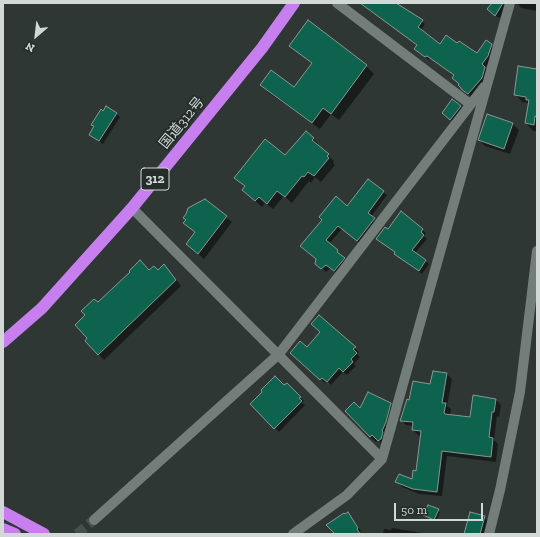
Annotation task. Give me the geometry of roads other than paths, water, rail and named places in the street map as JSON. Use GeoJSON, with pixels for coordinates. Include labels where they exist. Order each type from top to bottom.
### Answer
{"type":"FeatureCollection","features":[{"type":"Feature","properties":{"kind":"highway","name":"国道312号"},"geometry":{"type":"LineString","coordinates":[[3,342],[42,308],[132,208],[262,48],[294,3]]}},
{"type":"Feature","properties":{"kind":"highway"},"geometry":{"type":"LineString","coordinates":[[3,512],[44,534]]}},
{"type":"Feature","properties":{"kind":"highway"},"geometry":{"type":"LineString","coordinates":[[3,519],[34,534]]}},
{"type":"Feature","properties":{"kind":"highway"},"geometry":{"type":"LineString","coordinates":[[3,529],[15,534]]}},
{"type":"Feature","properties":{"kind":"street"},"geometry":{"type":"LineString","coordinates":[[338,3],[470,104]]}},
{"type":"Feature","properties":{"kind":"street"},"geometry":{"type":"LineString","coordinates":[[293,534],[347,495],[382,459],[510,3]]}},
{"type":"Feature","properties":{"kind":"street"},"geometry":{"type":"LineString","coordinates":[[94,520],[279,354],[470,104],[487,84]]}},
{"type":"Feature","properties":{"kind":"street"},"geometry":{"type":"LineString","coordinates":[[132,208],[382,459]]}},
{"type":"Feature","properties":{"kind":"street"},"geometry":{"type":"LineString","coordinates":[[489,534],[500,490],[520,392],[537,251]]}},
{"type":"Feature","properties":{"kind":"tunnel"},"geometry":{"type":"LineString","coordinates":[[77,534],[94,520]]}}]}
